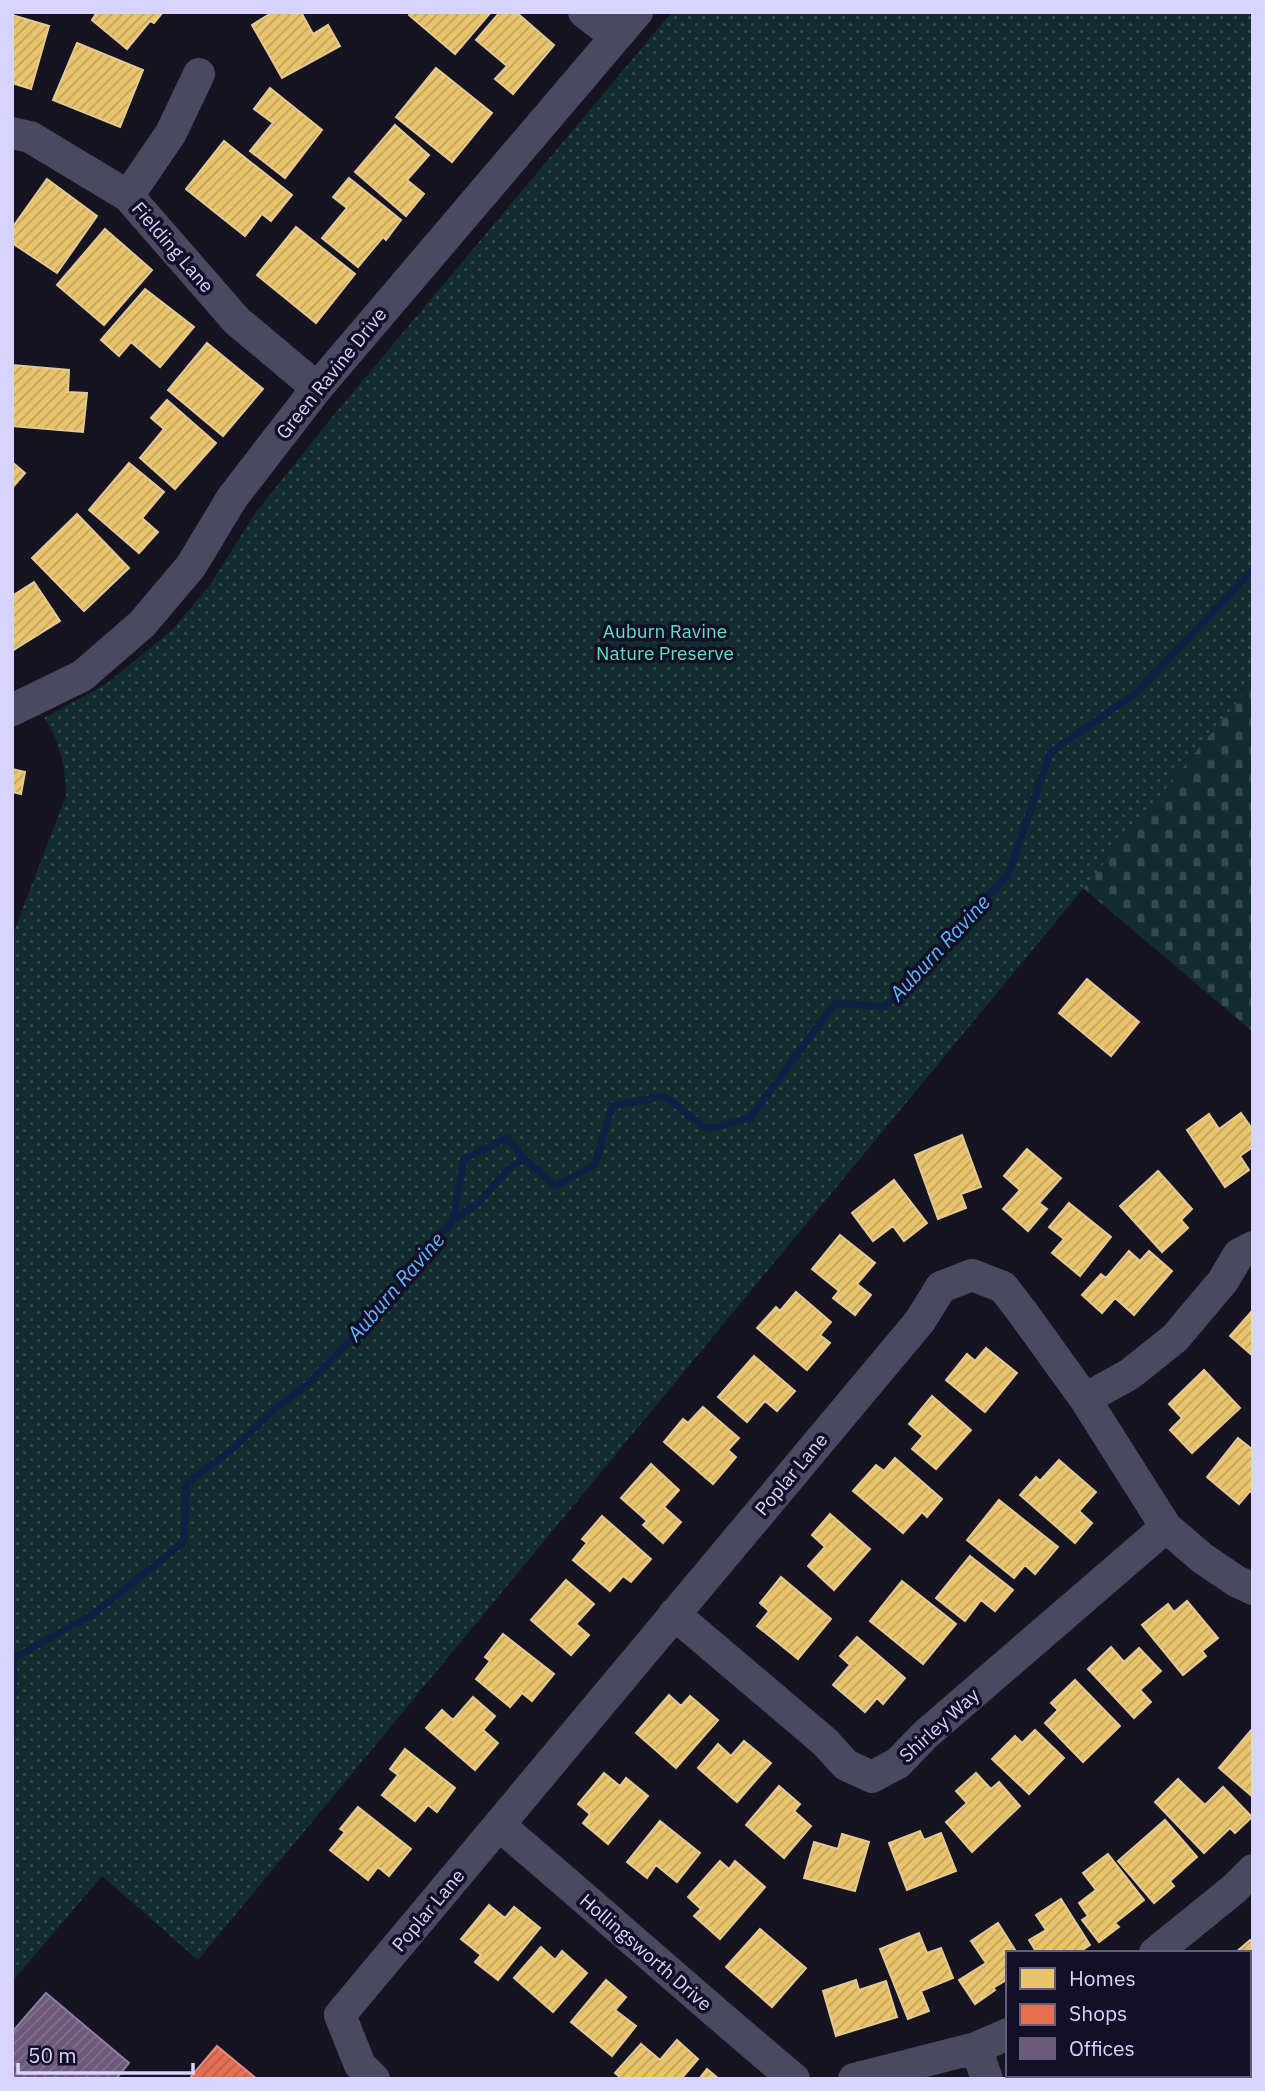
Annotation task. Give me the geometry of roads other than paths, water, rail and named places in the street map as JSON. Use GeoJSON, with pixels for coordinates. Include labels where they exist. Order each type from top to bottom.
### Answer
{"type":"FeatureCollection","features":[{"type":"Feature","properties":{"kind":"street"},"geometry":{"type":"LineString","coordinates":[[584,12],[615,36]]}},
{"type":"Feature","properties":{"kind":"street","name":"Green Ravine Drive"},"geometry":{"type":"LineString","coordinates":[[12,710],[82,676],[142,624],[191,566],[232,498],[317,388],[637,12]]}},
{"type":"Feature","properties":{"kind":"street"},"geometry":{"type":"LineString","coordinates":[[128,196],[171,133],[199,74]]}},
{"type":"Feature","properties":{"kind":"street","name":"Fielding Lane"},"geometry":{"type":"LineString","coordinates":[[12,133],[30,137],[128,196],[237,321],[317,388]]}},
{"type":"Feature","properties":{"kind":"street"},"geometry":{"type":"LineString","coordinates":[[1085,1399],[1130,1374],[1175,1338],[1223,1281],[1239,1254],[1253,1247]]}},
{"type":"Feature","properties":{"kind":"street","name":"Poplar Lane"},"geometry":{"type":"LineString","coordinates":[[374,2079],[360,2065],[340,2015],[919,1321],[941,1287],[972,1275],[1003,1287],[1085,1399],[1166,1527],[1202,1558],[1253,1589]]}},
{"type":"Feature","properties":{"kind":"street","name":"Shirley Way"},"geometry":{"type":"LineString","coordinates":[[674,1614],[825,1742],[846,1766],[872,1777],[898,1763],[925,1735],[1166,1527]]}},
{"type":"Feature","properties":{"kind":"street","name":"Hollingsworth Drive"},"geometry":{"type":"LineString","coordinates":[[499,1825],[794,2079]]}},
{"type":"Feature","properties":{"kind":"street"},"geometry":{"type":"LineString","coordinates":[[1157,1951],[1234,1889],[1253,1870]]}},
{"type":"Feature","properties":{"kind":"street"},"geometry":{"type":"LineString","coordinates":[[854,2079],[976,2048],[1006,2035]]}},
{"type":"Feature","properties":{"kind":"street"},"geometry":{"type":"LineString","coordinates":[[976,2048],[987,2079]]}},
{"type":"Feature","properties":{"kind":"waterway","name":"Auburn Ravine"},"geometry":{"type":"LineString","coordinates":[[12,1733],[14,1658],[93,1614],[184,1542],[186,1484],[230,1451],[278,1406],[307,1385],[399,1289],[453,1220],[464,1159],[507,1138],[525,1159],[555,1186],[595,1165],[612,1106],[664,1096],[707,1129],[750,1118],[835,1003],[885,1007],[1008,875],[1050,753],[1137,692],[1253,570]]}},
{"type":"Feature","properties":{"kind":"waterway"},"geometry":{"type":"LineString","coordinates":[[453,1220],[478,1203],[510,1167],[525,1159]]}},
{"type":"Feature","properties":{"kind":"park label","name":"Auburn Ravine Nature Preserve"},"geometry":{"type":"Point","coordinates":[665,642]}}]}
